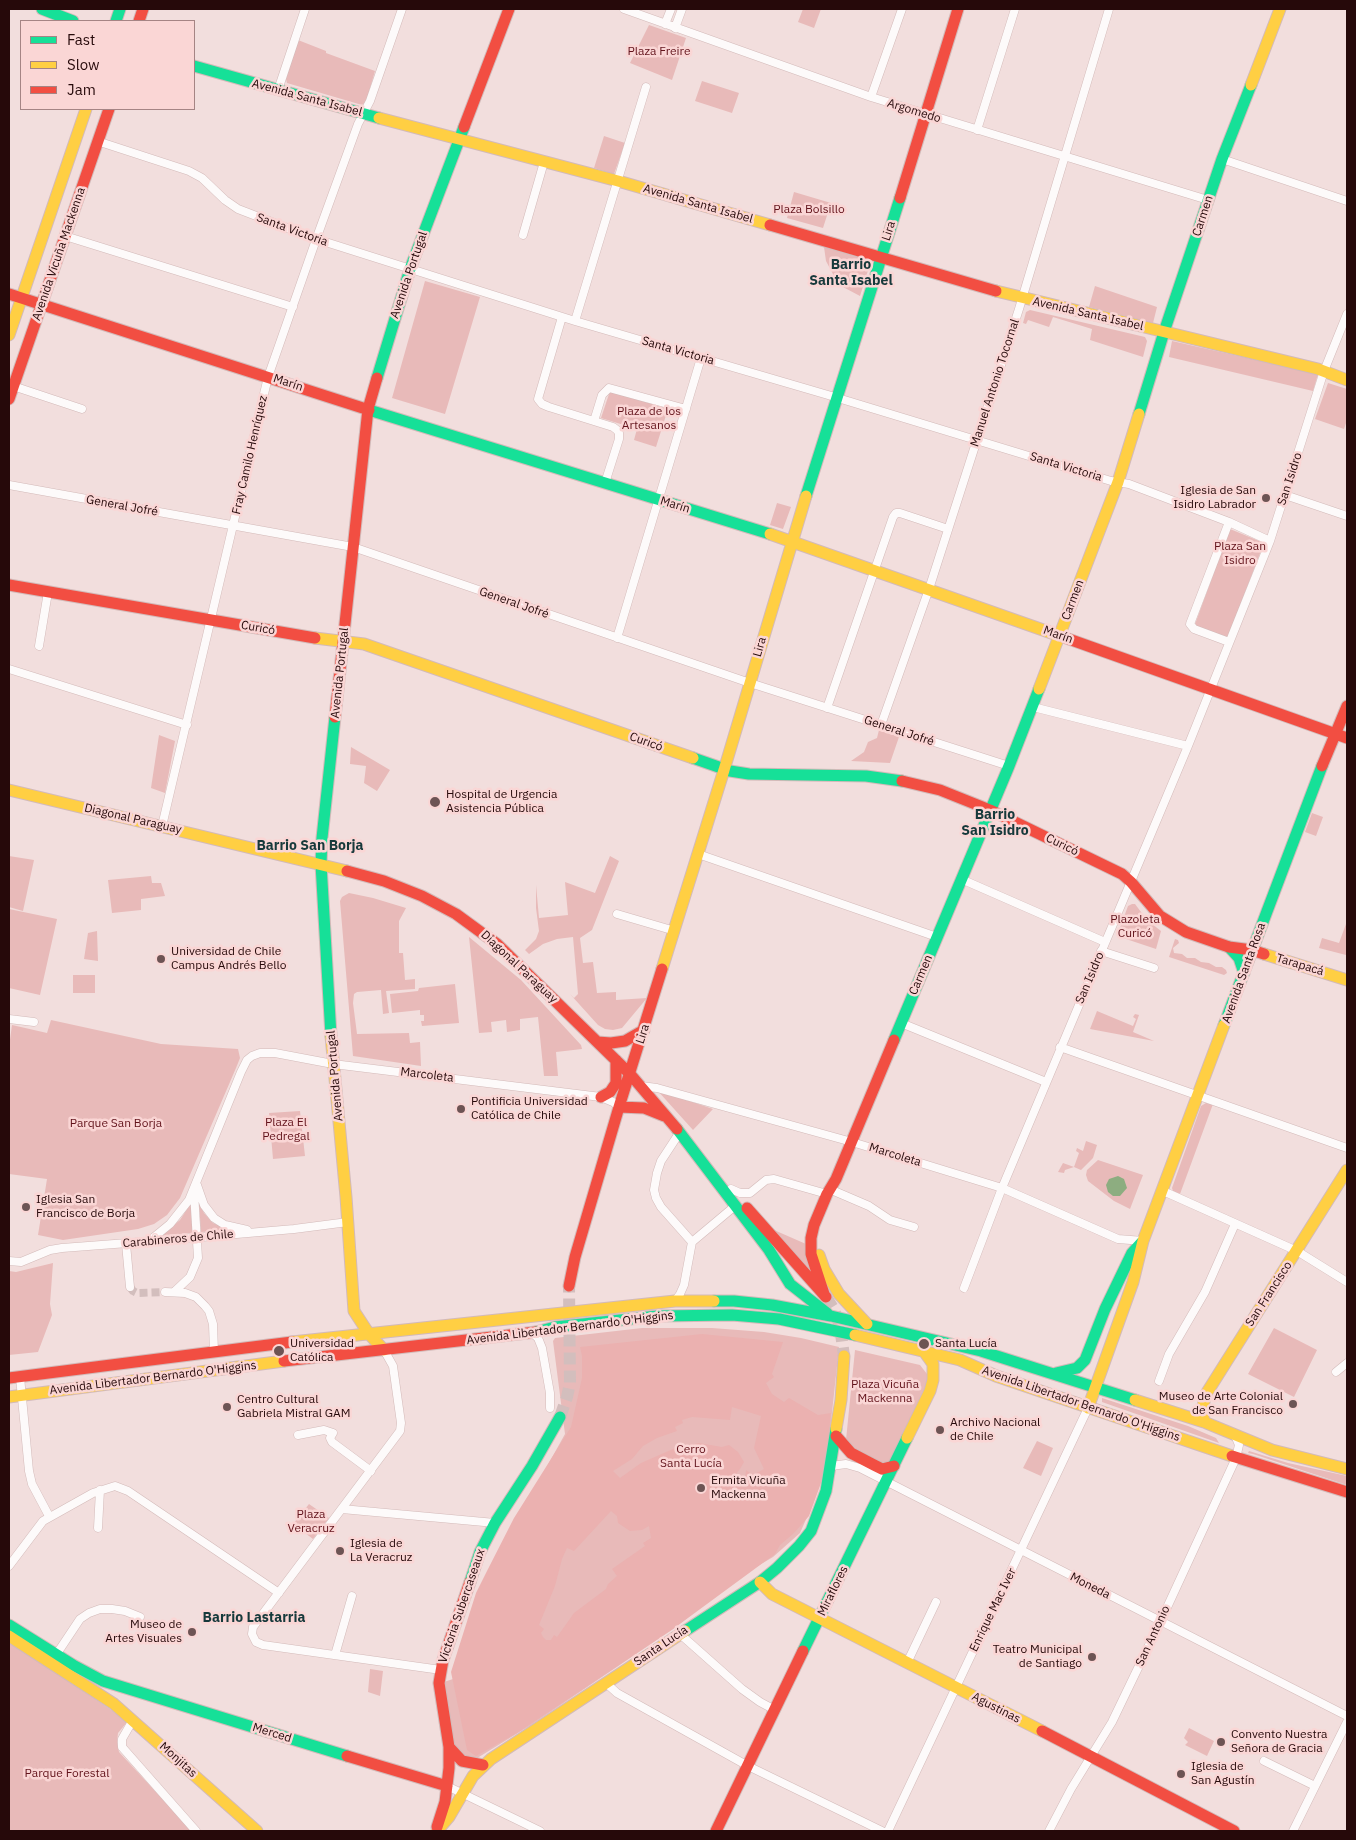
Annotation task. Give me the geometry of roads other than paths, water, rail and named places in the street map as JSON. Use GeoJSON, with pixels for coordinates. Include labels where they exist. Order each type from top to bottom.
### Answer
{"type":"FeatureCollection","features":[{"type":"Feature","properties":{"kind":"main road"},"geometry":{"type":"LineString","coordinates":[[42,9],[70,20]]}},
{"type":"Feature","properties":{"kind":"main road","name":"Avenida Portugal"},"geometry":{"type":"LineString","coordinates":[[384,1350],[369,1334],[354,1311],[348,1222],[333,1064],[321,864],[322,838],[368,409],[410,269],[509,9]]}},
{"type":"Feature","properties":{"kind":"main road","name":"Lira"},"geometry":{"type":"LineString","coordinates":[[569,1286],[579,1242],[619,1108],[675,931],[836,398],[958,9]]}},
{"type":"Feature","properties":{"kind":"main road","name":"Carmen"},"geometry":{"type":"LineString","coordinates":[[825,1296],[813,1262],[811,1245],[814,1225],[852,1142],[1033,707],[1118,482],[1164,332],[1222,159],[1280,9]]}},
{"type":"Feature","properties":{"kind":"main road","name":"Avenida Santa Isabel"},"geometry":{"type":"LineString","coordinates":[[195,66],[363,114],[618,181],[1022,299],[1324,371],[1347,380]]}},
{"type":"Feature","properties":{"kind":"main road","name":"Avenida Vicuña Mackenna"},"geometry":{"type":"LineString","coordinates":[[9,335],[86,110]]}},
{"type":"Feature","properties":{"kind":"main road","name":"Avenida Vicuña Mackenna"},"geometry":{"type":"LineString","coordinates":[[9,399],[109,110]]}},
{"type":"Feature","properties":{"kind":"main road","name":"Marín"},"geometry":{"type":"LineString","coordinates":[[9,294],[368,409],[792,541],[1347,738]]}},
{"type":"Feature","properties":{"kind":"main road","name":"Curicó"},"geometry":{"type":"LineString","coordinates":[[9,585],[333,641],[371,645],[724,770],[749,774],[882,777],[940,790],[990,810],[1122,874],[1160,916],[1177,928],[1229,946],[1252,950]]}},
{"type":"Feature","properties":{"kind":"main road","name":"Avenida Santa Rosa"},"geometry":{"type":"LineString","coordinates":[[1095,1387],[1133,1282],[1143,1240],[1252,950],[1347,706]]}},
{"type":"Feature","properties":{"kind":"main road","name":"Diagonal Paraguay"},"geometry":{"type":"LineString","coordinates":[[9,790],[321,864],[384,881],[422,896],[456,914],[515,960],[630,1074],[709,1168],[769,1250],[790,1284],[831,1316]]}},
{"type":"Feature","properties":{"kind":"main road"},"geometry":{"type":"LineString","coordinates":[[1125,895],[1132,892],[1140,892]]}},
{"type":"Feature","properties":{"kind":"main road"},"geometry":{"type":"LineString","coordinates":[[1229,946],[1239,958],[1244,973]]}},
{"type":"Feature","properties":{"kind":"main road","name":"Tarapacá"},"geometry":{"type":"LineString","coordinates":[[1252,950],[1347,980]]}},
{"type":"Feature","properties":{"kind":"main road"},"geometry":{"type":"LineString","coordinates":[[597,1042],[625,1041],[644,1030]]}},
{"type":"Feature","properties":{"kind":"main road"},"geometry":{"type":"LineString","coordinates":[[601,1097],[613,1090],[616,1083],[616,1060]]}},
{"type":"Feature","properties":{"kind":"main road"},"geometry":{"type":"LineString","coordinates":[[619,1108],[644,1108],[668,1118]]}},
{"type":"Feature","properties":{"kind":"main road","name":"Diagonal Paraguay"},"geometry":{"type":"LineString","coordinates":[[709,1168],[731,1189],[825,1296]]}},
{"type":"Feature","properties":{"kind":"main road","name":"San Francisco"},"geometry":{"type":"LineString","coordinates":[[1204,1422],[1202,1410],[1206,1394],[1347,1170]]}},
{"type":"Feature","properties":{"kind":"main road","name":"Carmen"},"geometry":{"type":"LineString","coordinates":[[832,1188],[819,1233],[820,1258],[828,1277],[839,1294],[867,1324]]}},
{"type":"Feature","properties":{"kind":"main road","name":"Avenida Santa Rosa"},"geometry":{"type":"LineString","coordinates":[[1056,1373],[1076,1368],[1085,1360],[1105,1309],[1132,1253],[1143,1240]]}},
{"type":"Feature","properties":{"kind":"main road","name":"Avenida Libertador Bernardo O'Higgins"},"geometry":{"type":"LineString","coordinates":[[14,1378],[276,1344],[675,1301],[754,1303],[831,1316],[981,1350],[1204,1422],[1272,1450],[1347,1468]]}},
{"type":"Feature","properties":{"kind":"main road","name":"Avenida Libertador Bernardo O'Higgins"},"geometry":{"type":"LineString","coordinates":[[9,1398],[216,1369],[532,1333],[555,1327],[658,1316],[732,1315],[797,1323],[960,1360],[996,1376],[1088,1408],[1236,1458],[1347,1492]]}},
{"type":"Feature","properties":{"kind":"main road","name":"Miraflores"},"geometry":{"type":"LineString","coordinates":[[716,1831],[933,1384],[933,1364],[922,1350]]}},
{"type":"Feature","properties":{"kind":"main road","name":"Santa Lucía"},"geometry":{"type":"LineString","coordinates":[[436,1831],[449,1817],[473,1776],[499,1752],[760,1582],[787,1559],[810,1531],[823,1502],[836,1436],[844,1356]]}},
{"type":"Feature","properties":{"kind":"main road","name":"Enrique Mac Iver"},"geometry":{"type":"LineString","coordinates":[[1088,1408],[1095,1387]]}},
{"type":"Feature","properties":{"kind":"main road","name":"Victoria Subercaseaux"},"geometry":{"type":"LineString","coordinates":[[436,1831],[445,1802],[447,1786],[449,1747],[440,1692],[441,1670],[446,1649],[472,1572],[495,1523],[560,1417]]}},
{"type":"Feature","properties":{"kind":"main road"},"geometry":{"type":"LineString","coordinates":[[836,1436],[851,1452],[874,1466],[882,1468],[894,1466]]}},
{"type":"Feature","properties":{"kind":"main road","name":"Agustinas"},"geometry":{"type":"LineString","coordinates":[[760,1582],[772,1594],[1234,1831]]}},
{"type":"Feature","properties":{"kind":"main road","name":"Merced"},"geometry":{"type":"LineString","coordinates":[[9,1625],[14,1640],[97,1692]]}},
{"type":"Feature","properties":{"kind":"main road","name":"Merced"},"geometry":{"type":"LineString","coordinates":[[14,1640],[56,1655],[87,1674],[103,1681],[447,1786]]}},
{"type":"Feature","properties":{"kind":"main road"},"geometry":{"type":"LineString","coordinates":[[97,1692],[97,1685],[103,1681]]}},
{"type":"Feature","properties":{"kind":"main road","name":"Monjitas"},"geometry":{"type":"LineString","coordinates":[[97,1692],[133,1720],[258,1831]]}},
{"type":"Feature","properties":{"kind":"main road"},"geometry":{"type":"LineString","coordinates":[[449,1747],[462,1761],[483,1765]]}},
{"type":"Feature","properties":{"kind":"street"},"geometry":{"type":"LineString","coordinates":[[278,90],[305,9]]}},
{"type":"Feature","properties":{"kind":"street","name":"Fray Camilo Henríquez"},"geometry":{"type":"LineString","coordinates":[[162,826],[268,377],[316,239],[363,114],[370,101],[402,9]]}},
{"type":"Feature","properties":{"kind":"street","name":"Argomedo"},"geometry":{"type":"LineString","coordinates":[[624,9],[871,97],[1208,200]]}},
{"type":"Feature","properties":{"kind":"street"},"geometry":{"type":"LineString","coordinates":[[665,24],[671,9]]}},
{"type":"Feature","properties":{"kind":"street"},"geometry":{"type":"LineString","coordinates":[[675,28],[682,9]]}},
{"type":"Feature","properties":{"kind":"street"},"geometry":{"type":"LineString","coordinates":[[871,97],[902,9]]}},
{"type":"Feature","properties":{"kind":"street"},"geometry":{"type":"LineString","coordinates":[[977,130],[1014,9]]}},
{"type":"Feature","properties":{"kind":"street","name":"Manuel Antonio Tocornal"},"geometry":{"type":"LineString","coordinates":[[881,725],[929,589],[977,441],[1022,299],[1109,9]]}},
{"type":"Feature","properties":{"kind":"street"},"geometry":{"type":"LineString","coordinates":[[575,322],[646,87]]}},
{"type":"Feature","properties":{"kind":"street","name":"Santa Victoria"},"geometry":{"type":"LineString","coordinates":[[97,141],[189,171],[202,178],[225,200],[238,209],[316,239],[575,322],[1129,484],[1229,522],[1270,541]]}},
{"type":"Feature","properties":{"kind":"street"},"geometry":{"type":"LineString","coordinates":[[1222,159],[1347,201]]}},
{"type":"Feature","properties":{"kind":"street"},"geometry":{"type":"LineString","coordinates":[[523,235],[544,162]]}},
{"type":"Feature","properties":{"kind":"street"},"geometry":{"type":"LineString","coordinates":[[65,236],[293,307]]}},
{"type":"Feature","properties":{"kind":"street","name":"San Isidro"},"geometry":{"type":"LineString","coordinates":[[964,1288],[1002,1188],[1188,746],[1270,541],[1324,371],[1347,314]]}},
{"type":"Feature","properties":{"kind":"street"},"geometry":{"type":"LineString","coordinates":[[562,317],[538,398],[542,404],[613,427],[619,433],[619,439],[605,483]]}},
{"type":"Feature","properties":{"kind":"street"},"geometry":{"type":"LineString","coordinates":[[617,638],[702,358]]}},
{"type":"Feature","properties":{"kind":"street"},"geometry":{"type":"LineString","coordinates":[[13,386],[82,409]]}},
{"type":"Feature","properties":{"kind":"street"},"geometry":{"type":"LineString","coordinates":[[594,421],[602,395],[609,388],[686,409]]}},
{"type":"Feature","properties":{"kind":"street","name":"General Jofré"},"geometry":{"type":"LineString","coordinates":[[9,485],[353,548],[750,683],[1009,766]]}},
{"type":"Feature","properties":{"kind":"street"},"geometry":{"type":"LineString","coordinates":[[1285,495],[1347,516]]}},
{"type":"Feature","properties":{"kind":"street"},"geometry":{"type":"LineString","coordinates":[[827,708],[874,569],[891,521],[896,513],[948,529]]}},
{"type":"Feature","properties":{"kind":"street"},"geometry":{"type":"LineString","coordinates":[[1229,522],[1190,624],[1194,629],[1230,642]]}},
{"type":"Feature","properties":{"kind":"street"},"geometry":{"type":"LineString","coordinates":[[39,646],[48,592]]}},
{"type":"Feature","properties":{"kind":"street"},"geometry":{"type":"LineString","coordinates":[[9,669],[187,725]]}},
{"type":"Feature","properties":{"kind":"street"},"geometry":{"type":"LineString","coordinates":[[1033,707],[1188,746]]}},
{"type":"Feature","properties":{"kind":"street"},"geometry":{"type":"LineString","coordinates":[[698,854],[937,937]]}},
{"type":"Feature","properties":{"kind":"street"},"geometry":{"type":"LineString","coordinates":[[961,879],[1105,942]]}},
{"type":"Feature","properties":{"kind":"street"},"geometry":{"type":"LineString","coordinates":[[617,914],[675,931]]}},
{"type":"Feature","properties":{"kind":"street"},"geometry":{"type":"LineString","coordinates":[[1101,951],[1154,968]]}},
{"type":"Feature","properties":{"kind":"street"},"geometry":{"type":"LineString","coordinates":[[9,1019],[34,1022]]}},
{"type":"Feature","properties":{"kind":"street"},"geometry":{"type":"LineString","coordinates":[[901,1022],[1046,1082]]}},
{"type":"Feature","properties":{"kind":"street"},"geometry":{"type":"LineString","coordinates":[[1060,1047],[1199,1094],[1347,1148]]}},
{"type":"Feature","properties":{"kind":"street","name":"Marcoleta"},"geometry":{"type":"LineString","coordinates":[[196,1187],[241,1072],[252,1056],[264,1052],[333,1064],[601,1097],[613,1102],[619,1108]]}},
{"type":"Feature","properties":{"kind":"street","name":"Marcoleta"},"geometry":{"type":"LineString","coordinates":[[640,1086],[657,1088],[852,1142],[1002,1188],[1118,1239],[1143,1240]]}},
{"type":"Feature","properties":{"kind":"street"},"geometry":{"type":"LineString","coordinates":[[680,1132],[662,1161],[657,1173],[654,1190],[661,1207],[692,1242]]}},
{"type":"Feature","properties":{"kind":"street"},"geometry":{"type":"LineString","coordinates":[[731,1189],[740,1193],[750,1192],[766,1180],[774,1178],[832,1188],[869,1206],[890,1220],[914,1227]]}},
{"type":"Feature","properties":{"kind":"street"},"geometry":{"type":"LineString","coordinates":[[196,1187],[204,1205],[214,1218],[224,1225],[252,1232]]}},
{"type":"Feature","properties":{"kind":"street"},"geometry":{"type":"LineString","coordinates":[[148,1242],[176,1218],[196,1187]]}},
{"type":"Feature","properties":{"kind":"street"},"geometry":{"type":"LineString","coordinates":[[174,1292],[190,1277],[198,1258],[196,1187]]}},
{"type":"Feature","properties":{"kind":"street"},"geometry":{"type":"LineString","coordinates":[[1163,1191],[1297,1251],[1347,1282]]}},
{"type":"Feature","properties":{"kind":"street"},"geometry":{"type":"LineString","coordinates":[[675,1301],[684,1285],[692,1242],[735,1206]]}},
{"type":"Feature","properties":{"kind":"street","name":"Carabineros de Chile"},"geometry":{"type":"LineString","coordinates":[[9,1261],[21,1262],[50,1250],[62,1248],[194,1238],[348,1222]]}},
{"type":"Feature","properties":{"kind":"street"},"geometry":{"type":"LineString","coordinates":[[1159,1381],[1169,1354],[1206,1292],[1235,1224]]}},
{"type":"Feature","properties":{"kind":"street"},"geometry":{"type":"LineString","coordinates":[[126,1244],[130,1287]]}},
{"type":"Feature","properties":{"kind":"street"},"geometry":{"type":"LineString","coordinates":[[165,1292],[185,1293],[196,1297],[209,1311],[213,1324],[214,1352]]}},
{"type":"Feature","properties":{"kind":"street"},"geometry":{"type":"LineString","coordinates":[[532,1333],[538,1338],[542,1348],[550,1393],[550,1408]]}},
{"type":"Feature","properties":{"kind":"street"},"geometry":{"type":"LineString","coordinates":[[384,1350],[393,1366],[401,1426],[398,1434],[253,1628],[253,1637],[259,1644],[441,1670]]}},
{"type":"Feature","properties":{"kind":"street"},"geometry":{"type":"LineString","coordinates":[[1336,1372],[1347,1363]]}},
{"type":"Feature","properties":{"kind":"street"},"geometry":{"type":"LineString","coordinates":[[14,1378],[22,1396],[29,1471],[32,1484],[49,1516]]}},
{"type":"Feature","properties":{"kind":"street","name":"Enrique Mac Iver"},"geometry":{"type":"LineString","coordinates":[[888,1831],[1088,1408]]}},
{"type":"Feature","properties":{"kind":"street"},"geometry":{"type":"LineString","coordinates":[[298,1434],[324,1430],[333,1433],[330,1438],[332,1442],[371,1471]]}},
{"type":"Feature","properties":{"kind":"street","name":"San Antonio"},"geometry":{"type":"LineString","coordinates":[[1049,1831],[1071,1789],[1112,1722],[1160,1621],[1236,1458],[1239,1448],[1235,1435]]}},
{"type":"Feature","properties":{"kind":"street","name":"Moneda"},"geometry":{"type":"LineString","coordinates":[[831,1466],[846,1464],[853,1466],[1347,1716]]}},
{"type":"Feature","properties":{"kind":"street"},"geometry":{"type":"LineString","coordinates":[[9,1566],[34,1530],[49,1516],[100,1490],[115,1486],[122,1488],[279,1593]]}},
{"type":"Feature","properties":{"kind":"street"},"geometry":{"type":"LineString","coordinates":[[98,1528],[100,1490]]}},
{"type":"Feature","properties":{"kind":"street"},"geometry":{"type":"LineString","coordinates":[[342,1509],[495,1523]]}},
{"type":"Feature","properties":{"kind":"street"},"geometry":{"type":"LineString","coordinates":[[335,1655],[352,1596]]}},
{"type":"Feature","properties":{"kind":"street"},"geometry":{"type":"LineString","coordinates":[[907,1663],[936,1602]]}},
{"type":"Feature","properties":{"kind":"street"},"geometry":{"type":"LineString","coordinates":[[56,1655],[80,1619],[89,1613],[100,1609],[112,1609],[125,1611],[140,1618]]}},
{"type":"Feature","properties":{"kind":"street"},"geometry":{"type":"LineString","coordinates":[[680,1634],[742,1689],[775,1710]]}},
{"type":"Feature","properties":{"kind":"street"},"geometry":{"type":"LineString","coordinates":[[606,1683],[617,1693],[748,1766],[882,1831]]}},
{"type":"Feature","properties":{"kind":"street"},"geometry":{"type":"LineString","coordinates":[[133,1720],[122,1739],[122,1747],[196,1831]]}},
{"type":"Feature","properties":{"kind":"street"},"geometry":{"type":"LineString","coordinates":[[1293,1831],[1347,1722]]}},
{"type":"Feature","properties":{"kind":"street"},"geometry":{"type":"LineString","coordinates":[[1264,1760],[1315,1786]]}},
{"type":"Feature","properties":{"kind":"street","name":"Merced"},"geometry":{"type":"LineString","coordinates":[[447,1786],[540,1831]]}},
{"type":"Feature","properties":{"kind":"tunnel"},"geometry":{"type":"LineString","coordinates":[[560,1417],[570,1383],[569,1286]]}},
{"type":"Feature","properties":{"kind":"tunnel"},"geometry":{"type":"LineString","coordinates":[[130,1287],[137,1293],[165,1292]]}},
{"type":"Feature","properties":{"kind":"tunnel"},"geometry":{"type":"LineString","coordinates":[[826,1297],[834,1310],[840,1326],[844,1356]]}},
{"type":"Feature","properties":{"kind":"place","name":"Iglesia de San Isidro Labrador"},"geometry":{"type":"Point","coordinates":[1266,498]}},
{"type":"Feature","properties":{"kind":"place","name":"Hospital de Urgencia Asistencia Pública"},"geometry":{"type":"Point","coordinates":[435,802]}},
{"type":"Feature","properties":{"kind":"place","name":"Universidad de Chile Campus Andrés Bello"},"geometry":{"type":"Point","coordinates":[161,959]}},
{"type":"Feature","properties":{"kind":"place","name":"Pontificia Universidad Católica de Chile"},"geometry":{"type":"Point","coordinates":[461,1109]}},
{"type":"Feature","properties":{"kind":"place","name":"Iglesia San Francisco de Borja"},"geometry":{"type":"Point","coordinates":[26,1207]}},
{"type":"Feature","properties":{"kind":"place","name":"Santa Lucía"},"geometry":{"type":"Point","coordinates":[924,1344]}},
{"type":"Feature","properties":{"kind":"place","name":"Universidad Católica"},"geometry":{"type":"Point","coordinates":[279,1351]}},
{"type":"Feature","properties":{"kind":"place","name":"Museo de Arte Colonial de San Francisco"},"geometry":{"type":"Point","coordinates":[1293,1404]}},
{"type":"Feature","properties":{"kind":"place","name":"Centro Cultural Gabriela Mistral GAM"},"geometry":{"type":"Point","coordinates":[227,1407]}},
{"type":"Feature","properties":{"kind":"place","name":"Archivo Nacional de Chile"},"geometry":{"type":"Point","coordinates":[940,1430]}},
{"type":"Feature","properties":{"kind":"place","name":"Ermita Vicuña Mackenna"},"geometry":{"type":"Point","coordinates":[701,1488]}},
{"type":"Feature","properties":{"kind":"place","name":"Iglesia de La Veracruz"},"geometry":{"type":"Point","coordinates":[340,1551]}},
{"type":"Feature","properties":{"kind":"place","name":"Museo de Artes Visuales"},"geometry":{"type":"Point","coordinates":[192,1632]}},
{"type":"Feature","properties":{"kind":"place","name":"Teatro Municipal de Santiago"},"geometry":{"type":"Point","coordinates":[1092,1657]}},
{"type":"Feature","properties":{"kind":"place","name":"Convento Nuestra Señora de Gracia"},"geometry":{"type":"Point","coordinates":[1221,1742]}},
{"type":"Feature","properties":{"kind":"place","name":"Iglesia de San Agustín"},"geometry":{"type":"Point","coordinates":[1181,1774]}},
{"type":"Feature","properties":{"kind":"district","name":"Barrio Santa Isabel"},"geometry":{"type":"Point","coordinates":[851,274]}},
{"type":"Feature","properties":{"kind":"district","name":"Barrio San Isidro"},"geometry":{"type":"Point","coordinates":[995,824]}},
{"type":"Feature","properties":{"kind":"district","name":"Barrio San Borja"},"geometry":{"type":"Point","coordinates":[310,846]}},
{"type":"Feature","properties":{"kind":"district","name":"Barrio Lastarria"},"geometry":{"type":"Point","coordinates":[254,1618]}},
{"type":"Feature","properties":{"kind":"park label","name":"Plaza Freire"},"geometry":{"type":"Point","coordinates":[659,52]}},
{"type":"Feature","properties":{"kind":"park label","name":"Plaza Bolsillo"},"geometry":{"type":"Point","coordinates":[809,210]}},
{"type":"Feature","properties":{"kind":"park label","name":"Plaza de los Artesanos"},"geometry":{"type":"Point","coordinates":[649,419]}},
{"type":"Feature","properties":{"kind":"park label","name":"Plaza San Isidro"},"geometry":{"type":"Point","coordinates":[1240,554]}},
{"type":"Feature","properties":{"kind":"park label","name":"Plazoleta Curicó"},"geometry":{"type":"Point","coordinates":[1135,927]}},
{"type":"Feature","properties":{"kind":"park label","name":"Parque San Borja"},"geometry":{"type":"Point","coordinates":[116,1124]}},
{"type":"Feature","properties":{"kind":"park label","name":"Plaza El Pedregal"},"geometry":{"type":"Point","coordinates":[286,1130]}},
{"type":"Feature","properties":{"kind":"park label","name":"Plaza Vicuña Mackenna"},"geometry":{"type":"Point","coordinates":[885,1392]}},
{"type":"Feature","properties":{"kind":"park label","name":"Cerro Santa Lucía"},"geometry":{"type":"Point","coordinates":[691,1457]}},
{"type":"Feature","properties":{"kind":"park label","name":"Plaza Veracruz"},"geometry":{"type":"Point","coordinates":[311,1522]}},
{"type":"Feature","properties":{"kind":"park label","name":"Parque Forestal"},"geometry":{"type":"Point","coordinates":[67,1774]}}]}
